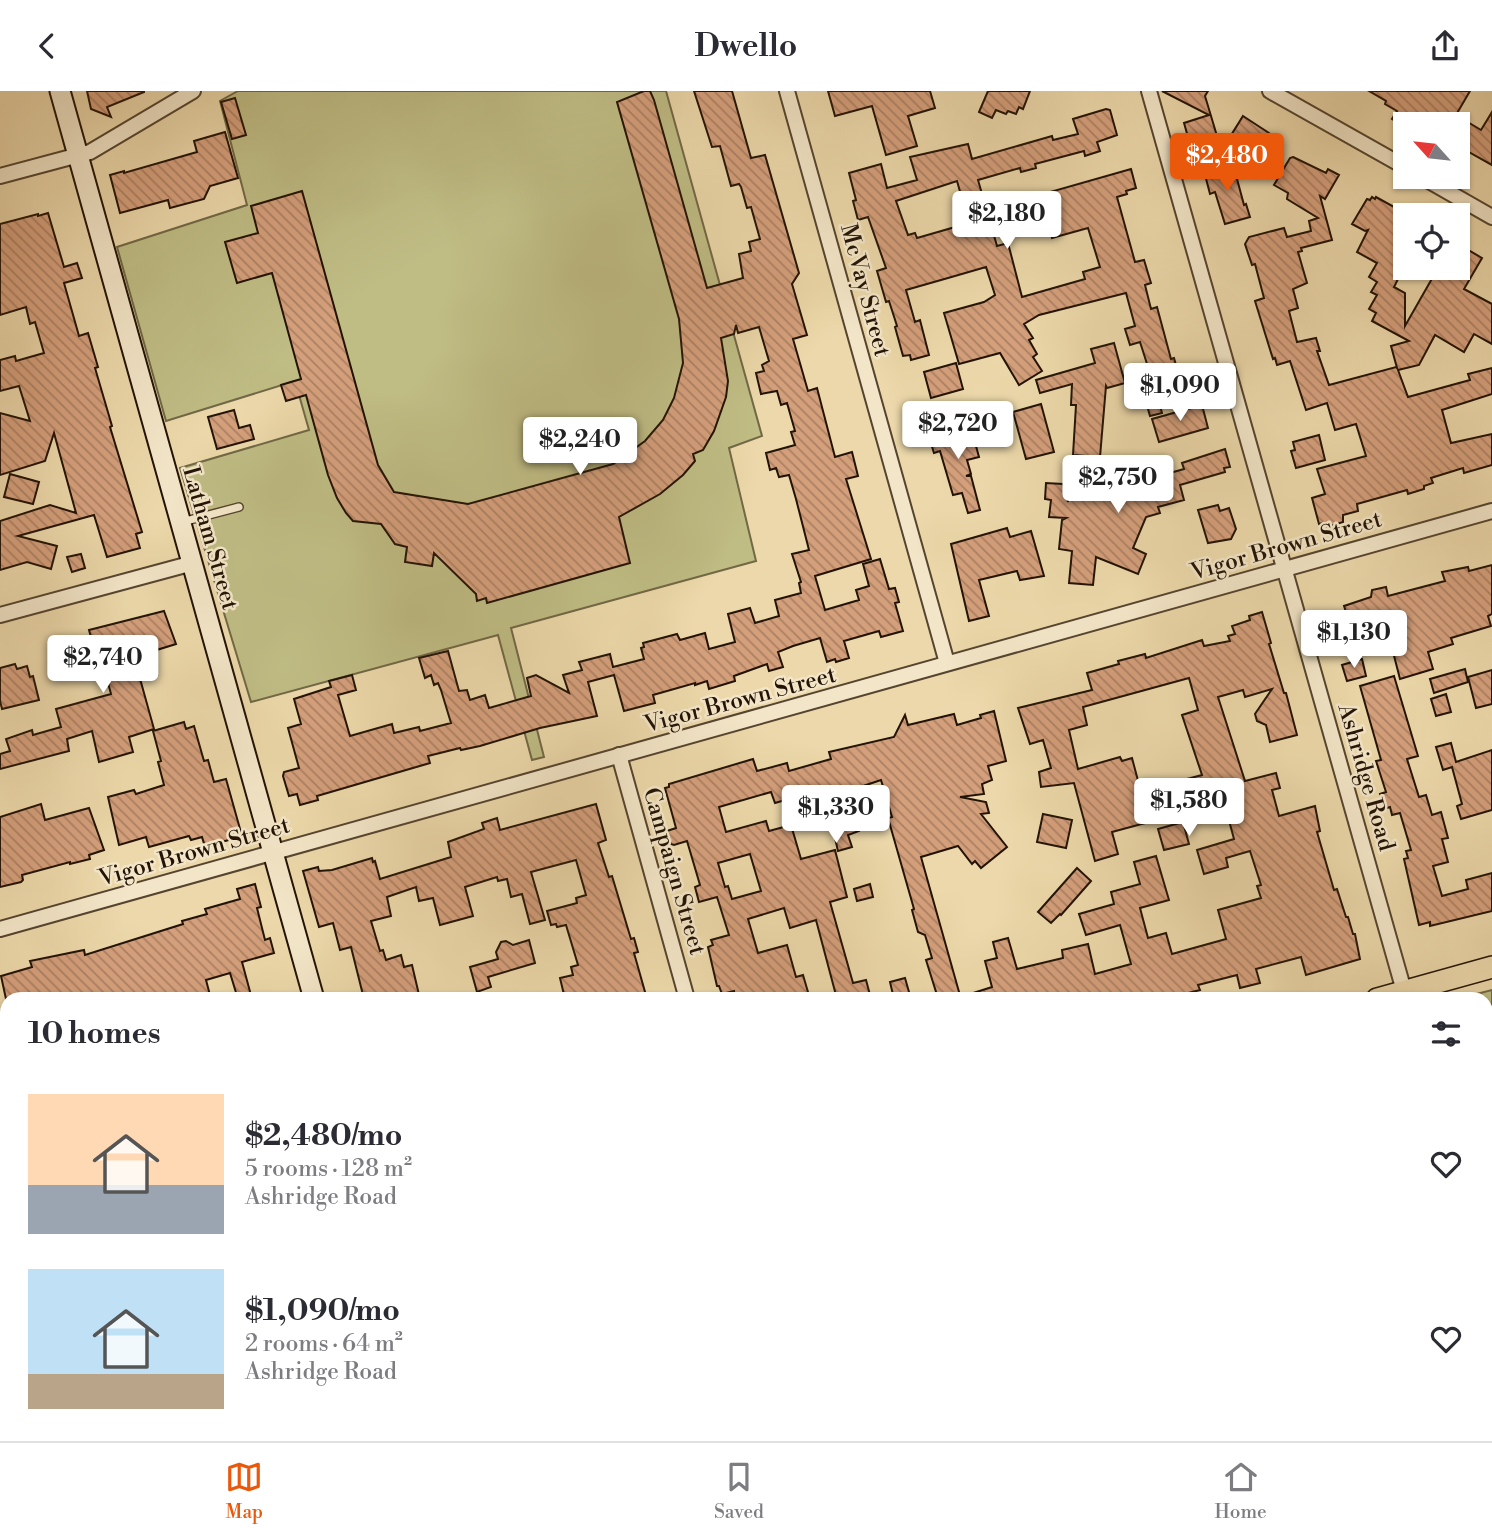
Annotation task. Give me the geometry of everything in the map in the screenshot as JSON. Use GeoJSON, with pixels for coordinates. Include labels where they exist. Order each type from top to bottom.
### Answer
{"type":"FeatureCollection","features":[{"type":"Feature","properties":{"kind":"main road","name":"Latham Street"},"geometry":{"type":"LineString","coordinates":[[60,91],[312,992]]}},
{"type":"Feature","properties":{"kind":"main road"},"geometry":{"type":"LineString","coordinates":[[1401,992],[1492,967]]}},
{"type":"Feature","properties":{"kind":"street"},"geometry":{"type":"LineString","coordinates":[[0,176],[90,152],[193,91]]}},
{"type":"Feature","properties":{"kind":"street","name":"McVay Street"},"geometry":{"type":"LineString","coordinates":[[787,91],[947,663]]}},
{"type":"Feature","properties":{"kind":"street","name":"Ashridge Road"},"geometry":{"type":"LineString","coordinates":[[1149,91],[1404,991]]}},
{"type":"Feature","properties":{"kind":"street"},"geometry":{"type":"LineString","coordinates":[[1270,91],[1393,160]]}},
{"type":"Feature","properties":{"kind":"street"},"geometry":{"type":"LineString","coordinates":[[1443,189],[1492,217]]}},
{"type":"Feature","properties":{"kind":"street","name":"Vigor Brown Street"},"geometry":{"type":"LineString","coordinates":[[0,929],[1492,511]]}},
{"type":"Feature","properties":{"kind":"street"},"geometry":{"type":"LineString","coordinates":[[0,615],[193,563]]}},
{"type":"Feature","properties":{"kind":"street","name":"Campaign Street"},"geometry":{"type":"LineString","coordinates":[[619,755],[685,992]]}},
{"type":"Feature","properties":{"kind":"lane"},"geometry":{"type":"LineString","coordinates":[[181,522],[239,507]]}},
{"type":"Feature","properties":{"kind":"green space"},"geometry":{"type":"Polygon","coordinates":[[[238,91],[666,91],[762,436],[729,448],[756,561],[511,628],[544,757],[532,760],[498,635],[251,702],[180,468],[309,430],[295,381],[166,421],[117,247],[247,205],[220,101],[238,91]]]}},
{"type":"Feature","properties":{"kind":"building"},"geometry":{"type":"Polygon","coordinates":[[[87,91],[144,92],[107,107],[111,117],[91,109],[87,91]]]}},
{"type":"Feature","properties":{"kind":"building"},"geometry":{"type":"Polygon","coordinates":[[[650,91],[654,100],[707,288],[743,278],[739,254],[751,251],[749,242],[760,239],[751,207],[747,208],[741,187],[739,184],[731,186],[720,146],[712,147],[694,91],[732,91],[751,158],[765,155],[799,273],[792,284],[807,335],[793,339],[808,391],[817,388],[835,457],[852,452],[858,476],[846,479],[871,559],[815,576],[825,610],[859,600],[856,590],[869,586],[863,564],[880,559],[889,589],[895,588],[899,602],[895,603],[903,631],[881,637],[879,631],[844,641],[849,658],[836,662],[835,659],[827,662],[820,638],[778,652],[783,667],[769,671],[767,664],[734,676],[735,681],[709,689],[707,681],[695,683],[653,695],[655,703],[624,711],[614,675],[588,682],[597,716],[540,728],[480,746],[428,756],[430,763],[317,796],[318,800],[300,805],[297,794],[289,796],[283,776],[284,772],[299,768],[288,728],[301,724],[294,699],[331,687],[329,681],[352,675],[356,690],[338,695],[350,736],[392,724],[394,733],[419,727],[420,731],[451,723],[438,683],[434,685],[431,675],[425,678],[419,658],[448,651],[459,691],[467,690],[470,700],[485,695],[489,708],[531,696],[527,678],[536,675],[569,693],[563,675],[582,670],[579,662],[610,654],[613,667],[644,659],[641,648],[644,647],[643,643],[677,634],[680,640],[705,633],[709,649],[735,642],[728,614],[750,608],[755,623],[779,616],[775,600],[801,593],[801,582],[792,554],[809,550],[789,475],[779,477],[776,468],[770,470],[766,453],[795,445],[791,432],[795,431],[787,403],[781,405],[777,391],[761,394],[756,373],[764,371],[762,365],[769,361],[759,327],[738,333],[736,325],[734,334],[721,338],[728,381],[726,397],[714,431],[703,450],[693,454],[695,461],[660,494],[619,517],[630,563],[487,603],[486,598],[477,601],[476,594],[434,553],[432,566],[405,562],[407,547],[395,544],[381,524],[353,521],[346,513],[328,475],[306,395],[286,401],[281,385],[301,379],[272,273],[237,283],[225,242],[258,233],[251,206],[302,191],[378,465],[394,492],[468,504],[613,464],[645,441],[663,420],[674,398],[683,363],[679,319],[617,102],[650,91]]]}},
{"type":"Feature","properties":{"kind":"building"},"geometry":{"type":"Polygon","coordinates":[[[828,91],[930,91],[935,108],[908,116],[917,146],[886,155],[872,106],[835,116],[828,91]]]}},
{"type":"Feature","properties":{"kind":"building"},"geometry":{"type":"Polygon","coordinates":[[[988,91],[1030,91],[1023,109],[1019,107],[1016,114],[996,110],[992,118],[979,112],[988,91]]]}},
{"type":"Feature","properties":{"kind":"building"},"geometry":{"type":"Polygon","coordinates":[[[1162,91],[1208,91],[1205,96],[1217,136],[1190,144],[1184,123],[1209,115],[1162,91]]]}},
{"type":"Feature","properties":{"kind":"building"},"geometry":{"type":"Polygon","coordinates":[[[1369,91],[1470,91],[1458,112],[1396,112],[1385,104],[1386,101],[1369,91]]]}},
{"type":"Feature","properties":{"kind":"building"},"geometry":{"type":"Polygon","coordinates":[[[235,98],[246,135],[232,139],[221,102],[235,98]]]}},
{"type":"Feature","properties":{"kind":"building"},"geometry":{"type":"Polygon","coordinates":[[[1110,110],[1117,135],[1097,142],[1100,151],[1085,156],[1084,151],[1035,164],[1036,168],[1021,172],[1020,168],[978,180],[997,246],[1008,243],[1022,297],[1085,279],[1083,272],[1100,267],[1088,228],[1052,238],[1047,220],[1042,222],[1041,218],[1037,219],[1036,216],[1020,221],[1015,202],[1131,169],[1136,188],[1117,197],[1135,262],[1144,260],[1151,283],[1145,285],[1151,309],[1157,307],[1171,359],[1174,358],[1181,383],[1156,391],[1162,413],[1150,416],[1137,370],[1148,367],[1140,342],[1130,345],[1125,329],[1135,326],[1126,293],[1039,315],[1024,324],[1033,338],[1029,340],[1037,354],[1033,357],[1042,371],[1019,385],[1000,353],[959,364],[944,313],[984,302],[995,295],[986,267],[906,290],[915,322],[920,320],[929,355],[911,360],[910,355],[903,356],[895,327],[897,326],[889,301],[886,302],[877,271],[886,268],[868,217],[858,220],[849,173],[881,164],[887,188],[917,180],[910,157],[968,144],[972,159],[1052,136],[1053,140],[1078,134],[1073,119],[1110,110]],[[957,181],[896,201],[908,235],[915,233],[917,238],[969,223],[957,181]]]}},
{"type":"Feature","properties":{"kind":"building"},"geometry":{"type":"Polygon","coordinates":[[[1492,112],[1492,165],[1470,153],[1470,123],[1481,130],[1492,112]]]}},
{"type":"Feature","properties":{"kind":"building"},"geometry":{"type":"Polygon","coordinates":[[[1243,116],[1269,133],[1255,157],[1238,148],[1241,143],[1230,137],[1243,116]]]}},
{"type":"Feature","properties":{"kind":"building"},"geometry":{"type":"Polygon","coordinates":[[[225,132],[238,178],[210,186],[204,199],[170,208],[168,200],[120,213],[110,175],[197,152],[194,141],[225,132]]]}},
{"type":"Feature","properties":{"kind":"building"},"geometry":{"type":"Polygon","coordinates":[[[1290,158],[1326,173],[1328,169],[1339,175],[1325,199],[1320,196],[1332,240],[1301,248],[1302,251],[1298,252],[1307,283],[1293,289],[1298,308],[1289,311],[1297,342],[1316,338],[1320,351],[1317,351],[1329,385],[1397,368],[1391,346],[1409,341],[1372,321],[1376,313],[1369,309],[1377,295],[1371,292],[1377,282],[1369,277],[1377,263],[1357,252],[1368,230],[1352,224],[1367,199],[1376,197],[1393,206],[1393,280],[1398,280],[1394,287],[1405,293],[1405,326],[1431,280],[1469,280],[1464,289],[1492,304],[1492,344],[1474,334],[1464,352],[1435,335],[1419,365],[1398,370],[1408,397],[1470,380],[1468,374],[1492,368],[1492,394],[1442,410],[1451,443],[1492,434],[1492,465],[1464,473],[1463,468],[1431,478],[1433,483],[1424,486],[1424,489],[1408,494],[1407,490],[1357,504],[1358,511],[1343,515],[1343,522],[1327,527],[1326,522],[1319,524],[1312,498],[1325,494],[1317,469],[1366,456],[1356,424],[1335,430],[1327,403],[1306,410],[1290,361],[1277,365],[1275,358],[1273,359],[1255,301],[1264,298],[1255,264],[1252,265],[1245,244],[1249,237],[1284,228],[1287,237],[1311,231],[1309,221],[1318,218],[1287,199],[1288,193],[1274,185],[1290,158]]]}},
{"type":"Feature","properties":{"kind":"building"},"geometry":{"type":"Polygon","coordinates":[[[1233,164],[1250,217],[1225,224],[1215,192],[1210,194],[1204,171],[1233,164]]]}},
{"type":"Feature","properties":{"kind":"building"},"geometry":{"type":"Polygon","coordinates":[[[48,213],[64,267],[77,263],[82,278],[64,283],[79,336],[88,333],[98,367],[95,368],[112,426],[110,427],[142,532],[136,534],[140,548],[107,557],[94,515],[18,536],[57,546],[51,569],[27,562],[0,570],[0,521],[50,505],[76,513],[54,433],[45,461],[0,475],[0,413],[30,421],[19,386],[0,391],[0,360],[15,356],[16,361],[44,353],[35,322],[30,324],[26,307],[0,315],[0,224],[48,213]]]}},
{"type":"Feature","properties":{"kind":"building"},"geometry":{"type":"Polygon","coordinates":[[[1470,251],[1482,258],[1470,279],[1470,251]]]}},
{"type":"Feature","properties":{"kind":"building"},"geometry":{"type":"Polygon","coordinates":[[[1114,343],[1125,383],[1107,388],[1106,386],[1100,457],[1073,455],[1076,405],[1071,405],[1072,384],[1040,393],[1036,380],[1095,363],[1091,349],[1114,343]]]}},
{"type":"Feature","properties":{"kind":"building"},"geometry":{"type":"Polygon","coordinates":[[[956,363],[963,389],[931,398],[924,372],[956,363]]]}},
{"type":"Feature","properties":{"kind":"building"},"geometry":{"type":"Polygon","coordinates":[[[1041,404],[1054,452],[1026,459],[1013,412],[1041,404]]]}},
{"type":"Feature","properties":{"kind":"building"},"geometry":{"type":"Polygon","coordinates":[[[1202,405],[1208,428],[1159,442],[1152,419],[1202,405]]]}},
{"type":"Feature","properties":{"kind":"building"},"geometry":{"type":"Polygon","coordinates":[[[234,410],[239,428],[250,425],[254,439],[217,449],[208,417],[234,410]]]}},
{"type":"Feature","properties":{"kind":"building"},"geometry":{"type":"Polygon","coordinates":[[[970,424],[979,457],[967,460],[971,474],[966,476],[971,476],[980,510],[968,513],[962,493],[953,495],[940,451],[934,453],[927,431],[941,427],[944,432],[970,424]]]}},
{"type":"Feature","properties":{"kind":"building"},"geometry":{"type":"Polygon","coordinates":[[[1319,435],[1325,460],[1296,468],[1291,451],[1295,450],[1293,442],[1319,435]]]}},
{"type":"Feature","properties":{"kind":"building"},"geometry":{"type":"Polygon","coordinates":[[[1225,449],[1230,467],[1224,468],[1225,472],[1180,485],[1184,500],[1158,507],[1160,513],[1146,517],[1133,548],[1146,554],[1138,574],[1096,557],[1093,585],[1069,583],[1072,551],[1059,549],[1062,520],[1066,518],[1049,517],[1051,500],[1045,499],[1046,483],[1063,484],[1068,502],[1069,485],[1091,487],[1096,476],[1136,492],[1134,483],[1184,469],[1182,463],[1225,449]]]}},
{"type":"Feature","properties":{"kind":"building"},"geometry":{"type":"Polygon","coordinates":[[[10,474],[39,482],[33,504],[4,497],[10,474]]]}},
{"type":"Feature","properties":{"kind":"building"},"geometry":{"type":"Polygon","coordinates":[[[1218,505],[1220,511],[1229,508],[1236,529],[1231,539],[1208,543],[1198,510],[1218,505]]]}},
{"type":"Feature","properties":{"kind":"building"},"geometry":{"type":"Polygon","coordinates":[[[1007,528],[1010,537],[1031,531],[1044,576],[1020,580],[1017,571],[979,580],[989,616],[969,621],[951,544],[1007,528]]]}},
{"type":"Feature","properties":{"kind":"building"},"geometry":{"type":"Polygon","coordinates":[[[81,554],[85,568],[72,572],[67,557],[81,554]]]}},
{"type":"Feature","properties":{"kind":"building"},"geometry":{"type":"Polygon","coordinates":[[[1492,565],[1492,614],[1488,616],[1491,626],[1451,638],[1453,644],[1428,652],[1433,669],[1400,679],[1391,644],[1352,656],[1344,627],[1343,619],[1348,618],[1344,606],[1371,597],[1372,590],[1386,587],[1388,596],[1445,581],[1442,572],[1468,567],[1469,571],[1492,565]]]}},
{"type":"Feature","properties":{"kind":"building"},"geometry":{"type":"Polygon","coordinates":[[[164,611],[176,644],[134,657],[154,729],[129,737],[133,752],[99,762],[92,731],[67,739],[69,751],[0,769],[0,754],[10,751],[6,739],[32,730],[33,735],[61,727],[56,709],[111,694],[103,664],[87,669],[81,645],[92,641],[89,630],[164,611]]]}},
{"type":"Feature","properties":{"kind":"building"},"geometry":{"type":"Polygon","coordinates":[[[1262,612],[1297,735],[1270,742],[1266,725],[1257,721],[1255,714],[1272,689],[1245,697],[1243,690],[1218,697],[1245,781],[1276,773],[1280,788],[1272,790],[1279,816],[1315,806],[1320,831],[1317,832],[1334,890],[1337,889],[1355,934],[1360,959],[1306,975],[1301,957],[1256,969],[1260,983],[1240,988],[1237,975],[1198,985],[1200,990],[1192,992],[976,992],[992,987],[985,961],[997,958],[993,942],[1008,938],[1017,969],[1063,958],[1062,950],[1088,944],[1095,974],[1131,964],[1120,925],[1086,935],[1079,914],[1114,904],[1111,892],[1140,884],[1134,862],[1156,856],[1169,900],[1140,908],[1148,938],[1166,933],[1172,954],[1226,939],[1218,910],[1261,898],[1257,886],[1261,885],[1250,851],[1226,858],[1228,867],[1204,874],[1197,850],[1234,839],[1224,802],[1196,808],[1187,779],[1202,775],[1182,715],[1198,710],[1189,678],[1083,707],[1087,725],[1069,730],[1078,769],[1120,757],[1122,761],[1132,758],[1149,822],[1112,832],[1118,854],[1095,861],[1074,783],[1041,787],[1039,772],[1051,768],[1043,740],[1030,744],[1018,708],[1092,690],[1087,673],[1119,664],[1118,661],[1145,654],[1146,658],[1202,640],[1204,646],[1230,641],[1228,636],[1235,634],[1232,626],[1250,620],[1249,616],[1262,612]]]}},
{"type":"Feature","properties":{"kind":"building"},"geometry":{"type":"Polygon","coordinates":[[[1362,659],[1366,676],[1347,681],[1342,665],[1362,659]]]}},
{"type":"Feature","properties":{"kind":"building"},"geometry":{"type":"Polygon","coordinates":[[[15,664],[17,669],[27,666],[30,677],[33,676],[39,700],[2,709],[0,668],[15,664]]]}},
{"type":"Feature","properties":{"kind":"building"},"geometry":{"type":"Polygon","coordinates":[[[1465,669],[1468,682],[1434,693],[1430,679],[1465,669]]]}},
{"type":"Feature","properties":{"kind":"building"},"geometry":{"type":"Polygon","coordinates":[[[1492,670],[1492,704],[1476,708],[1468,677],[1492,670]]]}},
{"type":"Feature","properties":{"kind":"building"},"geometry":{"type":"Polygon","coordinates":[[[1394,676],[1418,756],[1407,759],[1419,797],[1426,795],[1432,815],[1441,812],[1448,838],[1442,839],[1448,862],[1433,866],[1442,896],[1468,889],[1466,880],[1492,873],[1492,911],[1430,926],[1430,922],[1419,925],[1404,859],[1408,858],[1406,851],[1411,850],[1400,813],[1392,815],[1390,807],[1384,809],[1380,794],[1386,792],[1376,761],[1381,760],[1360,686],[1394,676]]]}},
{"type":"Feature","properties":{"kind":"building"},"geometry":{"type":"Polygon","coordinates":[[[1446,694],[1451,712],[1436,716],[1431,699],[1446,694]]]}},
{"type":"Feature","properties":{"kind":"building"},"geometry":{"type":"Polygon","coordinates":[[[994,711],[1006,761],[988,766],[992,780],[982,784],[984,794],[960,797],[986,802],[989,813],[981,814],[1007,847],[981,868],[975,861],[972,864],[958,846],[921,857],[959,992],[936,992],[926,960],[932,958],[925,935],[918,932],[888,818],[892,817],[881,780],[848,791],[859,831],[848,835],[852,847],[838,851],[827,804],[816,807],[814,800],[808,802],[806,794],[775,803],[771,792],[719,807],[726,832],[766,821],[769,831],[791,825],[801,859],[835,850],[847,897],[830,902],[853,983],[866,980],[869,992],[835,992],[816,920],[790,928],[784,908],[748,919],[758,953],[787,945],[796,977],[803,975],[808,992],[721,992],[717,986],[708,947],[713,945],[711,940],[729,935],[717,897],[699,902],[695,887],[700,885],[687,841],[671,844],[667,831],[676,828],[665,788],[669,787],[669,784],[753,759],[757,771],[787,763],[789,771],[831,759],[829,752],[894,737],[905,715],[908,725],[954,714],[957,725],[981,718],[980,715],[994,711]],[[750,854],[718,863],[725,887],[728,886],[732,899],[761,891],[750,854]]]}},
{"type":"Feature","properties":{"kind":"building"},"geometry":{"type":"Polygon","coordinates":[[[184,722],[186,729],[194,726],[204,761],[208,760],[214,782],[226,779],[242,836],[205,847],[202,837],[191,840],[189,836],[149,847],[146,837],[119,845],[108,797],[134,790],[136,794],[164,785],[153,731],[184,722]]]}},
{"type":"Feature","properties":{"kind":"building"},"geometry":{"type":"Polygon","coordinates":[[[1451,743],[1456,762],[1492,750],[1492,810],[1461,819],[1457,806],[1462,804],[1452,767],[1443,770],[1436,747],[1451,743]]]}},
{"type":"Feature","properties":{"kind":"building"},"geometry":{"type":"Polygon","coordinates":[[[41,804],[45,820],[89,808],[104,850],[89,855],[90,859],[22,875],[21,882],[0,887],[0,817],[41,804]]]}},
{"type":"Feature","properties":{"kind":"building"},"geometry":{"type":"Polygon","coordinates":[[[596,804],[606,840],[598,843],[609,877],[612,876],[631,939],[634,938],[638,952],[634,953],[645,992],[563,992],[560,978],[573,975],[571,967],[578,965],[566,925],[551,925],[547,911],[577,903],[576,898],[586,895],[576,860],[531,872],[545,920],[530,924],[522,894],[511,897],[507,879],[498,881],[497,877],[465,887],[473,916],[440,925],[433,898],[419,901],[416,887],[387,897],[391,916],[371,921],[380,951],[383,950],[386,960],[401,955],[404,967],[412,965],[418,992],[362,992],[351,947],[340,950],[333,923],[319,927],[303,871],[318,867],[319,871],[332,870],[372,858],[380,879],[451,857],[448,842],[484,829],[482,823],[497,818],[500,830],[596,804]]]}},
{"type":"Feature","properties":{"kind":"building"},"geometry":{"type":"Polygon","coordinates":[[[1043,814],[1072,820],[1066,848],[1037,842],[1043,814]]]}},
{"type":"Feature","properties":{"kind":"building"},"geometry":{"type":"Polygon","coordinates":[[[1183,822],[1189,844],[1164,850],[1158,829],[1183,822]]]}},
{"type":"Feature","properties":{"kind":"building"},"geometry":{"type":"Polygon","coordinates":[[[1077,868],[1091,881],[1051,923],[1038,912],[1077,868]]]}},
{"type":"Feature","properties":{"kind":"building"},"geometry":{"type":"Polygon","coordinates":[[[255,884],[261,907],[257,908],[265,940],[270,938],[274,953],[242,962],[250,992],[236,992],[230,973],[206,980],[209,992],[4,992],[1,976],[32,967],[30,961],[84,950],[85,955],[183,924],[182,921],[207,914],[205,909],[240,899],[237,889],[255,884]]]}},
{"type":"Feature","properties":{"kind":"building"},"geometry":{"type":"Polygon","coordinates":[[[870,884],[873,897],[857,901],[854,889],[870,884]]]}},
{"type":"Feature","properties":{"kind":"building"},"geometry":{"type":"Polygon","coordinates":[[[529,940],[535,963],[488,977],[491,987],[477,992],[470,967],[498,959],[496,952],[501,942],[506,941],[513,945],[529,940]]]}},
{"type":"Feature","properties":{"kind":"building"},"geometry":{"type":"Polygon","coordinates":[[[905,978],[909,992],[892,992],[890,982],[905,978]]]}}]}
